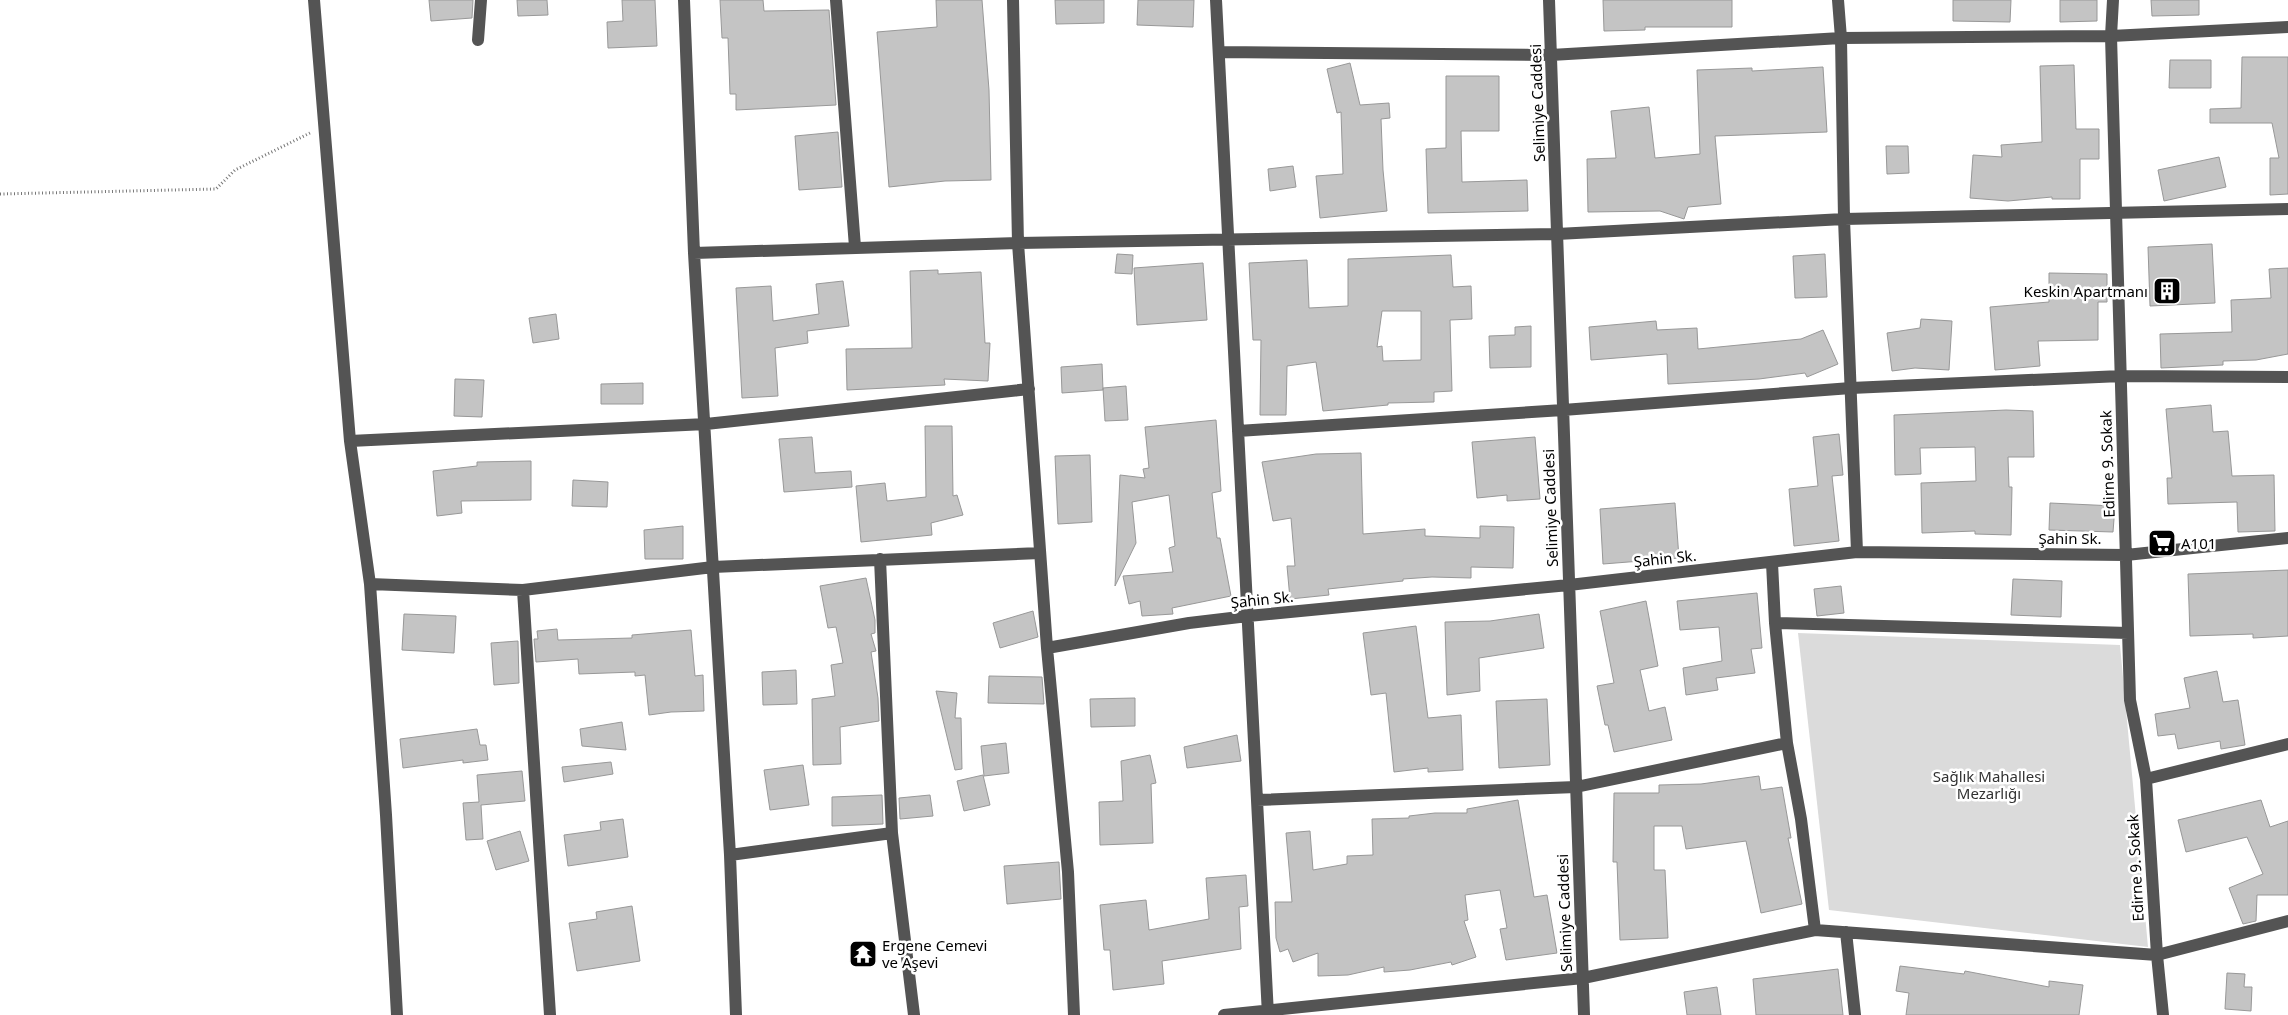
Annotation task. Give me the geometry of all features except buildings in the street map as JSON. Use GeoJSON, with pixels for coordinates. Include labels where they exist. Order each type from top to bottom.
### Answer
{"type":"FeatureCollection","features":[{"type":"Feature","properties":{"kind":"street"},"geometry":{"type":"LineString","coordinates":[[314,0],[350,441],[370,584],[386,815],[397,1015]]}},
{"type":"Feature","properties":{"kind":"street"},"geometry":{"type":"LineString","coordinates":[[478,40],[481,0]]}},
{"type":"Feature","properties":{"kind":"street"},"geometry":{"type":"LineString","coordinates":[[684,0],[694,253],[706,424],[730,855],[736,1015]]}},
{"type":"Feature","properties":{"kind":"street"},"geometry":{"type":"LineString","coordinates":[[836,0],[855,247]]}},
{"type":"Feature","properties":{"kind":"street"},"geometry":{"type":"LineString","coordinates":[[1013,0],[1018,243],[1047,648],[1068,872],[1074,1015]]}},
{"type":"Feature","properties":{"kind":"street"},"geometry":{"type":"LineString","coordinates":[[1216,0],[1268,1012]]}},
{"type":"Feature","properties":{"kind":"street","name":"Selimiye Caddesi"},"geometry":{"type":"LineString","coordinates":[[1549,0],[1584,1015]]}},
{"type":"Feature","properties":{"kind":"street"},"geometry":{"type":"LineString","coordinates":[[1838,0],[1841,38],[1844,219],[1857,552]]}},
{"type":"Feature","properties":{"kind":"street","name":"Edirne 9. Sokak"},"geometry":{"type":"LineString","coordinates":[[2113,0],[2112,36],[2130,700],[2146,779],[2156,955],[2163,1015]]}},
{"type":"Feature","properties":{"kind":"street"},"geometry":{"type":"LineString","coordinates":[[1219,52],[1551,55],[1841,38],[2112,36],[2288,27]]}},
{"type":"Feature","properties":{"kind":"street"},"geometry":{"type":"LineString","coordinates":[[694,253],[1229,238],[1557,234],[1844,219],[2288,209]]}},
{"type":"Feature","properties":{"kind":"street"},"geometry":{"type":"LineString","coordinates":[[1238,431],[1563,410],[1851,388],[2121,376],[2288,377]]}},
{"type":"Feature","properties":{"kind":"street"},"geometry":{"type":"LineString","coordinates":[[350,441],[706,424],[1029,389]]}},
{"type":"Feature","properties":{"kind":"street","name":"Şahin Sk."},"geometry":{"type":"LineString","coordinates":[[1047,648],[1189,623],[1248,616],[1569,586],[1857,552],[2126,555],[2288,538]]}},
{"type":"Feature","properties":{"kind":"street"},"geometry":{"type":"LineString","coordinates":[[370,584],[523,590],[713,567],[1040,553]]}},
{"type":"Feature","properties":{"kind":"street"},"geometry":{"type":"LineString","coordinates":[[880,559],[892,833],[914,1015]]}},
{"type":"Feature","properties":{"kind":"street"},"geometry":{"type":"LineString","coordinates":[[1772,562],[1775,623],[1787,743],[1801,819],[1815,930]]}},
{"type":"Feature","properties":{"kind":"street"},"geometry":{"type":"LineString","coordinates":[[523,590],[550,1015]]}},
{"type":"Feature","properties":{"kind":"street"},"geometry":{"type":"LineString","coordinates":[[1775,623],[2128,633]]}},
{"type":"Feature","properties":{"kind":"street"},"geometry":{"type":"LineString","coordinates":[[1257,800],[1576,787],[1787,743]]}},
{"type":"Feature","properties":{"kind":"street"},"geometry":{"type":"LineString","coordinates":[[2146,779],[2288,744]]}},
{"type":"Feature","properties":{"kind":"street"},"geometry":{"type":"LineString","coordinates":[[730,855],[892,833]]}},
{"type":"Feature","properties":{"kind":"street"},"geometry":{"type":"LineString","coordinates":[[1224,1015],[1268,1012],[1583,978],[1815,930],[2156,955],[2288,922]]}},
{"type":"Feature","properties":{"kind":"street"},"geometry":{"type":"LineString","coordinates":[[1846,932],[1855,1015]]}},
{"type":"Feature","properties":{"kind":"path"},"geometry":{"type":"LineString","coordinates":[[0,194],[216,189],[235,170],[324,126]]}},
{"type":"Feature","properties":{"kind":"green space","name":"Sağlık Mahallesi Mezarlığı"},"geometry":{"type":"Polygon","coordinates":[[[1798,633],[2120,645],[2148,947],[1829,910],[1798,633]]]}},
{"type":"Feature","properties":{"kind":"place","name":"Keskin Apartmanı"},"geometry":{"type":"Point","coordinates":[2167,291]}},
{"type":"Feature","properties":{"kind":"place","name":"A101"},"geometry":{"type":"Point","coordinates":[2162,543]}},
{"type":"Feature","properties":{"kind":"place","name":"Ergene Cemevi ve Aşevi"},"geometry":{"type":"Point","coordinates":[863,954]}}]}
